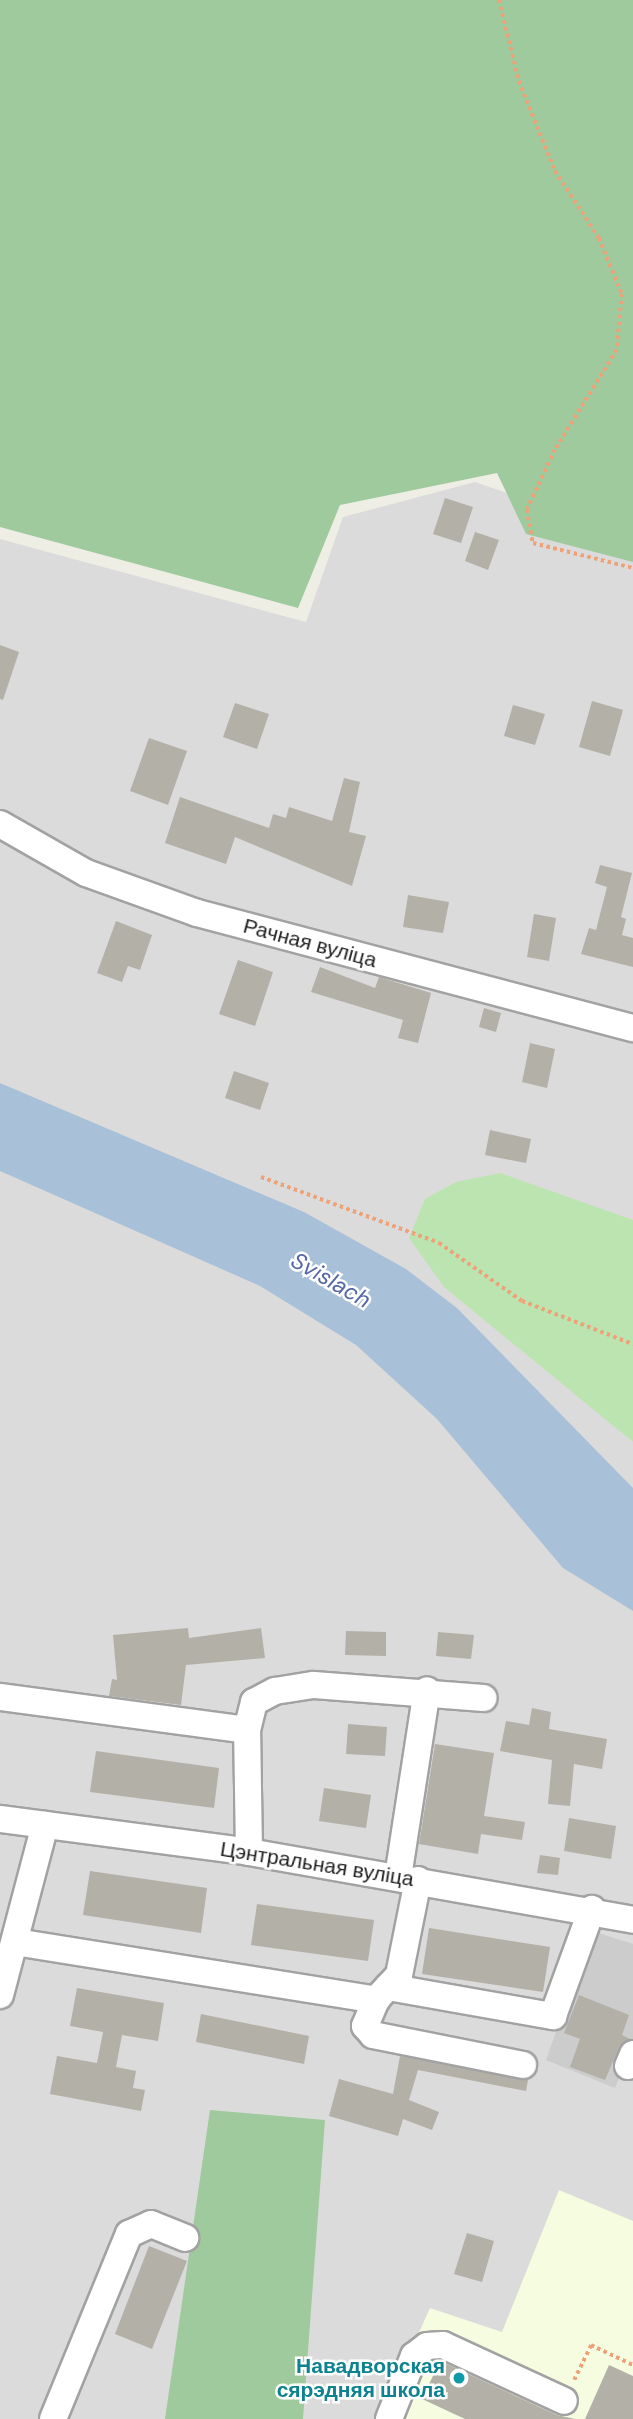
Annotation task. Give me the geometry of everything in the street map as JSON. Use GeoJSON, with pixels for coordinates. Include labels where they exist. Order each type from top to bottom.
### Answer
{"type":"FeatureCollection","features":[{"type":"Feature","properties":{"kind":"street","name":"Рачная вуліца"},"geometry":{"type":"LineString","coordinates":[[0,824],[86,873],[197,913],[633,1028]]}},
{"type":"Feature","properties":{"kind":"street"},"geometry":{"type":"LineString","coordinates":[[249,1852],[247,1730],[254,1702],[275,1691],[314,1685],[427,1690],[484,1698]]}},
{"type":"Feature","properties":{"kind":"street"},"geometry":{"type":"LineString","coordinates":[[427,1690],[408,1878],[406,1953],[365,2026],[373,2035],[523,2064]]}},
{"type":"Feature","properties":{"kind":"street"},"geometry":{"type":"LineString","coordinates":[[0,1697],[247,1730]]}},
{"type":"Feature","properties":{"kind":"street","name":"Цэнтральная вуліца"},"geometry":{"type":"LineString","coordinates":[[0,1819],[249,1852],[592,1909],[633,1920]]}},
{"type":"Feature","properties":{"kind":"street"},"geometry":{"type":"LineString","coordinates":[[1,1987],[45,1825]]}},
{"type":"Feature","properties":{"kind":"street"},"geometry":{"type":"LineString","coordinates":[[15,1942],[553,2016],[592,1909]]}},
{"type":"Feature","properties":{"kind":"street"},"geometry":{"type":"LineString","coordinates":[[53,2419],[129,2234],[151,2224],[184,2238]]}},
{"type":"Feature","properties":{"kind":"street"},"geometry":{"type":"LineString","coordinates":[[389,2419],[414,2356],[427,2346],[443,2345],[564,2401]]}},
{"type":"Feature","properties":{"kind":"path"},"geometry":{"type":"LineString","coordinates":[[499,0],[519,81],[555,171],[599,238],[622,294],[617,350],[555,450],[527,510],[534,543],[633,568]]}},
{"type":"Feature","properties":{"kind":"path"},"geometry":{"type":"LineString","coordinates":[[261,1177],[439,1243],[522,1301],[633,1344]]}},
{"type":"Feature","properties":{"kind":"path"},"geometry":{"type":"LineString","coordinates":[[564,2401],[591,2345],[633,2365]]}},
{"type":"Feature","properties":{"kind":"shaded area"},"geometry":{"type":"Polygon","coordinates":[[[475,482],[633,536],[633,2419],[0,2419],[0,539],[306,622],[343,517],[475,482]]]}},
{"type":"Feature","properties":{"kind":"shaded area"},"geometry":{"type":"Polygon","coordinates":[[[592,1931],[633,1944],[633,2043],[615,2088],[546,2060],[592,1931]]]}},
{"type":"Feature","properties":{"kind":"shaded area"},"geometry":{"type":"Polygon","coordinates":[[[559,2190],[633,2221],[633,2419],[380,2419],[430,2308],[502,2332],[559,2190]]]}},
{"type":"Feature","properties":{"kind":"green space"},"geometry":{"type":"Polygon","coordinates":[[[0,0],[633,0],[633,562],[526,534],[497,473],[340,505],[298,608],[0,527],[0,0]]]}},
{"type":"Feature","properties":{"kind":"green space"},"geometry":{"type":"Polygon","coordinates":[[[500,1173],[633,1220],[633,1442],[444,1287],[409,1238],[425,1199],[456,1182],[500,1173]]]}},
{"type":"Feature","properties":{"kind":"green space"},"geometry":{"type":"Polygon","coordinates":[[[210,2110],[325,2120],[303,2419],[165,2419],[210,2110]]]}},
{"type":"Feature","properties":{"kind":"water","name":"Svislach"},"geometry":{"type":"Polygon","coordinates":[[[0,1083],[304,1212],[406,1269],[457,1308],[633,1488],[633,1611],[563,1568],[437,1419],[356,1345],[260,1286],[0,1171],[0,1083]]]}},
{"type":"Feature","properties":{"kind":"building"},"geometry":{"type":"Polygon","coordinates":[[[445,498],[473,507],[461,543],[433,534],[445,498]]]}},
{"type":"Feature","properties":{"kind":"building"},"geometry":{"type":"Polygon","coordinates":[[[475,532],[499,540],[488,570],[465,561],[475,532]]]}},
{"type":"Feature","properties":{"kind":"building"},"geometry":{"type":"Polygon","coordinates":[[[0,645],[19,652],[3,700],[0,699],[0,645]]]}},
{"type":"Feature","properties":{"kind":"building"},"geometry":{"type":"Polygon","coordinates":[[[592,701],[623,710],[610,756],[579,747],[592,701]]]}},
{"type":"Feature","properties":{"kind":"building"},"geometry":{"type":"Polygon","coordinates":[[[235,703],[269,714],[257,749],[223,737],[235,703]]]}},
{"type":"Feature","properties":{"kind":"building"},"geometry":{"type":"Polygon","coordinates":[[[513,705],[545,714],[535,745],[504,736],[513,705]]]}},
{"type":"Feature","properties":{"kind":"building"},"geometry":{"type":"Polygon","coordinates":[[[149,738],[187,751],[168,805],[130,791],[149,738]]]}},
{"type":"Feature","properties":{"kind":"building"},"geometry":{"type":"Polygon","coordinates":[[[344,778],[360,782],[349,832],[366,836],[352,886],[235,837],[226,864],[165,843],[180,797],[269,828],[273,814],[286,818],[289,807],[332,821],[344,778]]]}},
{"type":"Feature","properties":{"kind":"building"},"geometry":{"type":"Polygon","coordinates":[[[600,865],[632,873],[621,917],[626,919],[622,935],[633,938],[633,967],[581,954],[589,928],[596,930],[607,887],[595,883],[600,865]]]}},
{"type":"Feature","properties":{"kind":"building"},"geometry":{"type":"Polygon","coordinates":[[[408,895],[449,902],[443,933],[403,927],[408,895]]]}},
{"type":"Feature","properties":{"kind":"building"},"geometry":{"type":"Polygon","coordinates":[[[534,914],[556,918],[549,961],[527,957],[534,914]]]}},
{"type":"Feature","properties":{"kind":"building"},"geometry":{"type":"Polygon","coordinates":[[[116,921],[152,935],[140,970],[128,966],[122,982],[97,973],[116,921]]]}},
{"type":"Feature","properties":{"kind":"building"},"geometry":{"type":"Polygon","coordinates":[[[238,960],[273,972],[255,1026],[219,1014],[238,960]]]}},
{"type":"Feature","properties":{"kind":"building"},"geometry":{"type":"Polygon","coordinates":[[[320,967],[375,988],[379,977],[431,993],[418,1043],[398,1038],[403,1020],[311,992],[320,967]]]}},
{"type":"Feature","properties":{"kind":"building"},"geometry":{"type":"Polygon","coordinates":[[[484,1008],[501,1013],[496,1032],[479,1027],[484,1008]]]}},
{"type":"Feature","properties":{"kind":"building"},"geometry":{"type":"Polygon","coordinates":[[[530,1043],[555,1049],[547,1088],[522,1082],[530,1043]]]}},
{"type":"Feature","properties":{"kind":"building"},"geometry":{"type":"Polygon","coordinates":[[[234,1071],[269,1083],[260,1110],[225,1098],[234,1071]]]}},
{"type":"Feature","properties":{"kind":"building"},"geometry":{"type":"Polygon","coordinates":[[[490,1130],[531,1139],[526,1163],[485,1155],[490,1130]]]}},
{"type":"Feature","properties":{"kind":"building"},"geometry":{"type":"Polygon","coordinates":[[[188,1628],[189,1638],[261,1628],[265,1658],[186,1665],[181,1705],[109,1696],[112,1679],[117,1680],[113,1635],[188,1628]]]}},
{"type":"Feature","properties":{"kind":"building"},"geometry":{"type":"Polygon","coordinates":[[[346,1631],[386,1632],[386,1656],[345,1655],[346,1631]]]}},
{"type":"Feature","properties":{"kind":"building"},"geometry":{"type":"Polygon","coordinates":[[[438,1632],[474,1635],[471,1659],[436,1656],[438,1632]]]}},
{"type":"Feature","properties":{"kind":"building"},"geometry":{"type":"Polygon","coordinates":[[[532,1708],[551,1712],[549,1729],[607,1739],[602,1769],[574,1764],[570,1806],[548,1804],[552,1760],[500,1751],[506,1721],[529,1725],[532,1708]]]}},
{"type":"Feature","properties":{"kind":"building"},"geometry":{"type":"Polygon","coordinates":[[[348,1724],[387,1727],[385,1756],[346,1754],[348,1724]]]}},
{"type":"Feature","properties":{"kind":"building"},"geometry":{"type":"Polygon","coordinates":[[[435,1744],[494,1753],[484,1816],[525,1822],[522,1840],[481,1834],[478,1854],[419,1844],[435,1744]]]}},
{"type":"Feature","properties":{"kind":"building"},"geometry":{"type":"Polygon","coordinates":[[[96,1751],[219,1768],[214,1808],[90,1792],[96,1751]]]}},
{"type":"Feature","properties":{"kind":"building"},"geometry":{"type":"Polygon","coordinates":[[[324,1788],[371,1795],[366,1828],[319,1821],[324,1788]]]}},
{"type":"Feature","properties":{"kind":"building"},"geometry":{"type":"Polygon","coordinates":[[[569,1818],[616,1826],[611,1859],[564,1851],[569,1818]]]}},
{"type":"Feature","properties":{"kind":"building"},"geometry":{"type":"Polygon","coordinates":[[[540,1855],[560,1858],[558,1875],[537,1873],[540,1855]]]}},
{"type":"Feature","properties":{"kind":"building"},"geometry":{"type":"Polygon","coordinates":[[[90,1871],[207,1888],[201,1933],[83,1915],[90,1871]]]}},
{"type":"Feature","properties":{"kind":"building"},"geometry":{"type":"Polygon","coordinates":[[[257,1904],[374,1920],[368,1961],[251,1945],[257,1904]]]}},
{"type":"Feature","properties":{"kind":"building"},"geometry":{"type":"Polygon","coordinates":[[[429,1928],[550,1947],[543,1992],[422,1974],[429,1928]]]}},
{"type":"Feature","properties":{"kind":"building"},"geometry":{"type":"Polygon","coordinates":[[[77,1988],[164,2003],[158,2041],[122,2035],[116,2067],[136,2071],[133,2088],[145,2090],[141,2111],[50,2094],[57,2056],[97,2063],[103,2032],[70,2026],[77,1988]]]}},
{"type":"Feature","properties":{"kind":"building"},"geometry":{"type":"Polygon","coordinates":[[[579,1995],[629,2015],[622,2035],[630,2039],[619,2047],[605,2080],[570,2067],[580,2039],[564,2033],[579,1995]]]}},
{"type":"Feature","properties":{"kind":"building"},"geometry":{"type":"Polygon","coordinates":[[[201,2014],[309,2036],[304,2064],[196,2042],[201,2014]]]}},
{"type":"Feature","properties":{"kind":"building"},"geometry":{"type":"Polygon","coordinates":[[[400,2056],[528,2080],[526,2091],[418,2070],[409,2100],[439,2112],[432,2130],[403,2119],[398,2136],[329,2116],[339,2079],[393,2094],[400,2056]]]}},
{"type":"Feature","properties":{"kind":"building"},"geometry":{"type":"Polygon","coordinates":[[[467,2233],[494,2241],[482,2282],[454,2274],[467,2233]]]}},
{"type":"Feature","properties":{"kind":"building"},"geometry":{"type":"Polygon","coordinates":[[[149,2246],[187,2261],[152,2349],[115,2334],[149,2246]]]}},
{"type":"Feature","properties":{"kind":"building","name":"Навадворская сярэдняя школа"},"geometry":{"type":"Polygon","coordinates":[[[440,2361],[557,2415],[575,2419],[465,2419],[422,2399],[440,2361]]]}},
{"type":"Feature","properties":{"kind":"building"},"geometry":{"type":"Polygon","coordinates":[[[609,2365],[633,2376],[633,2419],[585,2419],[609,2365]]]}},
{"type":"Feature","properties":{"kind":"place","name":"Навадворская сярэдняя школа"},"geometry":{"type":"Point","coordinates":[459,2378]}}]}
